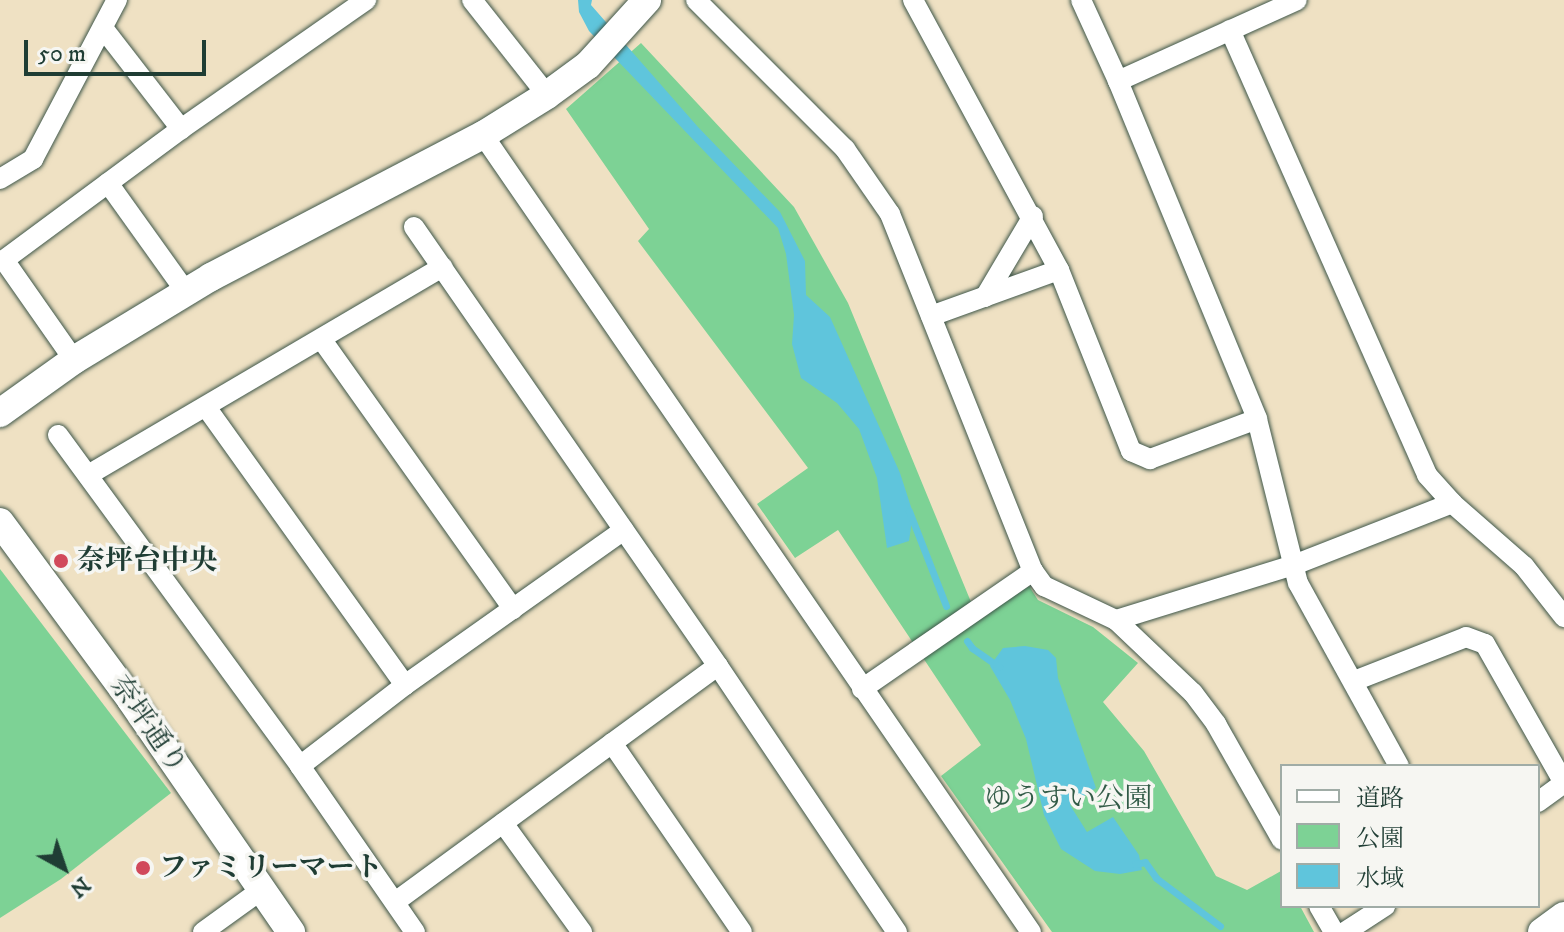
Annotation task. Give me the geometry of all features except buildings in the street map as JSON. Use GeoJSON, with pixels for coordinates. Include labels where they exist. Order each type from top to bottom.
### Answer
{"type":"FeatureCollection","features":[{"type":"Feature","properties":{"kind":"street"},"geometry":{"type":"LineString","coordinates":[[0,179],[33,159],[117,0]]}},
{"type":"Feature","properties":{"kind":"street"},"geometry":{"type":"LineString","coordinates":[[74,360],[4,260],[181,129],[366,0]]}},
{"type":"Feature","properties":{"kind":"street"},"geometry":{"type":"LineString","coordinates":[[472,0],[547,95]]}},
{"type":"Feature","properties":{"kind":"street"},"geometry":{"type":"LineString","coordinates":[[0,413],[74,360],[186,292],[483,135],[547,95],[588,65],[647,0]]}},
{"type":"Feature","properties":{"kind":"street"},"geometry":{"type":"LineString","coordinates":[[696,0],[845,149],[890,214],[1033,571],[1044,586],[1116,620],[1193,693],[1216,724],[1280,836]]}},
{"type":"Feature","properties":{"kind":"street"},"geometry":{"type":"LineString","coordinates":[[913,0],[1033,216],[1059,270],[1131,451],[1150,459],[1257,419]]}},
{"type":"Feature","properties":{"kind":"street"},"geometry":{"type":"LineString","coordinates":[[1081,0],[1118,81],[1257,419],[1298,583],[1398,764]]}},
{"type":"Feature","properties":{"kind":"street"},"geometry":{"type":"LineString","coordinates":[[1118,81],[1297,0]]}},
{"type":"Feature","properties":{"kind":"street"},"geometry":{"type":"LineString","coordinates":[[103,28],[181,129]]}},
{"type":"Feature","properties":{"kind":"street"},"geometry":{"type":"LineString","coordinates":[[1230,30],[1427,475],[1452,503],[1524,566],[1564,617]]}},
{"type":"Feature","properties":{"kind":"street"},"geometry":{"type":"LineString","coordinates":[[483,135],[1031,932]]}},
{"type":"Feature","properties":{"kind":"street"},"geometry":{"type":"LineString","coordinates":[[108,183],[186,292]]}},
{"type":"Feature","properties":{"kind":"street"},"geometry":{"type":"LineString","coordinates":[[985,297],[1033,216]]}},
{"type":"Feature","properties":{"kind":"street"},"geometry":{"type":"LineString","coordinates":[[414,227],[718,666],[897,932]]}},
{"type":"Feature","properties":{"kind":"street"},"geometry":{"type":"LineString","coordinates":[[88,475],[443,267]]}},
{"type":"Feature","properties":{"kind":"street"},"geometry":{"type":"LineString","coordinates":[[931,316],[1059,270]]}},
{"type":"Feature","properties":{"kind":"street"},"geometry":{"type":"LineString","coordinates":[[322,340],[513,609]]}},
{"type":"Feature","properties":{"kind":"street"},"geometry":{"type":"LineString","coordinates":[[206,407],[405,685]]}},
{"type":"Feature","properties":{"kind":"street"},"geometry":{"type":"LineString","coordinates":[[58,435],[300,766],[415,932]]}},
{"type":"Feature","properties":{"kind":"street"},"geometry":{"type":"LineString","coordinates":[[1116,620],[1294,565],[1452,503]]}},
{"type":"Feature","properties":{"kind":"street","name":"奈坪通り"},"geometry":{"type":"LineString","coordinates":[[0,522],[131,700],[291,932]]}},
{"type":"Feature","properties":{"kind":"street"},"geometry":{"type":"LineString","coordinates":[[300,766],[405,685],[624,530]]}},
{"type":"Feature","properties":{"kind":"street"},"geometry":{"type":"LineString","coordinates":[[862,689],[1033,571]]}},
{"type":"Feature","properties":{"kind":"street"},"geometry":{"type":"LineString","coordinates":[[1354,681],[1466,637],[1485,644],[1564,783],[1540,801]]}},
{"type":"Feature","properties":{"kind":"street"},"geometry":{"type":"LineString","coordinates":[[395,902],[718,666]]}},
{"type":"Feature","properties":{"kind":"street"},"geometry":{"type":"LineString","coordinates":[[612,743],[742,932]]}},
{"type":"Feature","properties":{"kind":"street"},"geometry":{"type":"LineString","coordinates":[[503,823],[582,932]]}},
{"type":"Feature","properties":{"kind":"street"},"geometry":{"type":"LineString","coordinates":[[203,932],[261,890]]}},
{"type":"Feature","properties":{"kind":"street"},"geometry":{"type":"LineString","coordinates":[[1320,908],[1334,932]]}},
{"type":"Feature","properties":{"kind":"street"},"geometry":{"type":"LineString","coordinates":[[1345,932],[1382,908]]}},
{"type":"Feature","properties":{"kind":"street"},"geometry":{"type":"LineString","coordinates":[[1542,932],[1564,916]]}},
{"type":"Feature","properties":{"kind":"green space","name":"ゆうすい公園"},"geometry":{"type":"Polygon","coordinates":[[[641,43],[794,207],[848,303],[978,619],[1029,586],[1038,600],[1093,627],[1138,663],[1103,702],[1144,751],[1216,876],[1247,890],[1280,872],[1280,908],[1301,908],[1314,932],[1052,932],[941,776],[981,745],[838,530],[795,558],[757,504],[808,468],[638,241],[649,229],[566,109],[641,43]]]}},
{"type":"Feature","properties":{"kind":"green space"},"geometry":{"type":"Polygon","coordinates":[[[0,569],[171,793],[61,879],[0,918],[0,569]]]}},
{"type":"Feature","properties":{"kind":"water"},"geometry":{"type":"Polygon","coordinates":[[[578,0],[592,0],[591,5],[698,127],[780,212],[805,261],[806,295],[830,317],[900,473],[913,513],[909,541],[887,548],[877,478],[859,429],[837,403],[801,378],[792,344],[794,315],[786,254],[778,228],[589,31],[579,12],[578,0]]]}},
{"type":"Feature","properties":{"kind":"water"},"geometry":{"type":"Polygon","coordinates":[[[1025,646],[1048,650],[1056,658],[1058,678],[1096,788],[1070,805],[1087,832],[1113,817],[1139,855],[1142,870],[1120,874],[1095,871],[1061,849],[1044,815],[1026,739],[1010,700],[990,666],[1003,648],[1025,646]]]}},
{"type":"Feature","properties":{"kind":"waterway"},"geometry":{"type":"LineString","coordinates":[[909,511],[946,606]]}},
{"type":"Feature","properties":{"kind":"waterway"},"geometry":{"type":"LineString","coordinates":[[967,641],[999,667]]}},
{"type":"Feature","properties":{"kind":"waterway"},"geometry":{"type":"LineString","coordinates":[[1135,864],[1145,862],[1156,878],[1220,926]]}},
{"type":"Feature","properties":{"kind":"place","name":"奈坪台中央"},"geometry":{"type":"Point","coordinates":[61,561]}},
{"type":"Feature","properties":{"kind":"place","name":"ファミリーマート"},"geometry":{"type":"Point","coordinates":[143,868]}}]}
